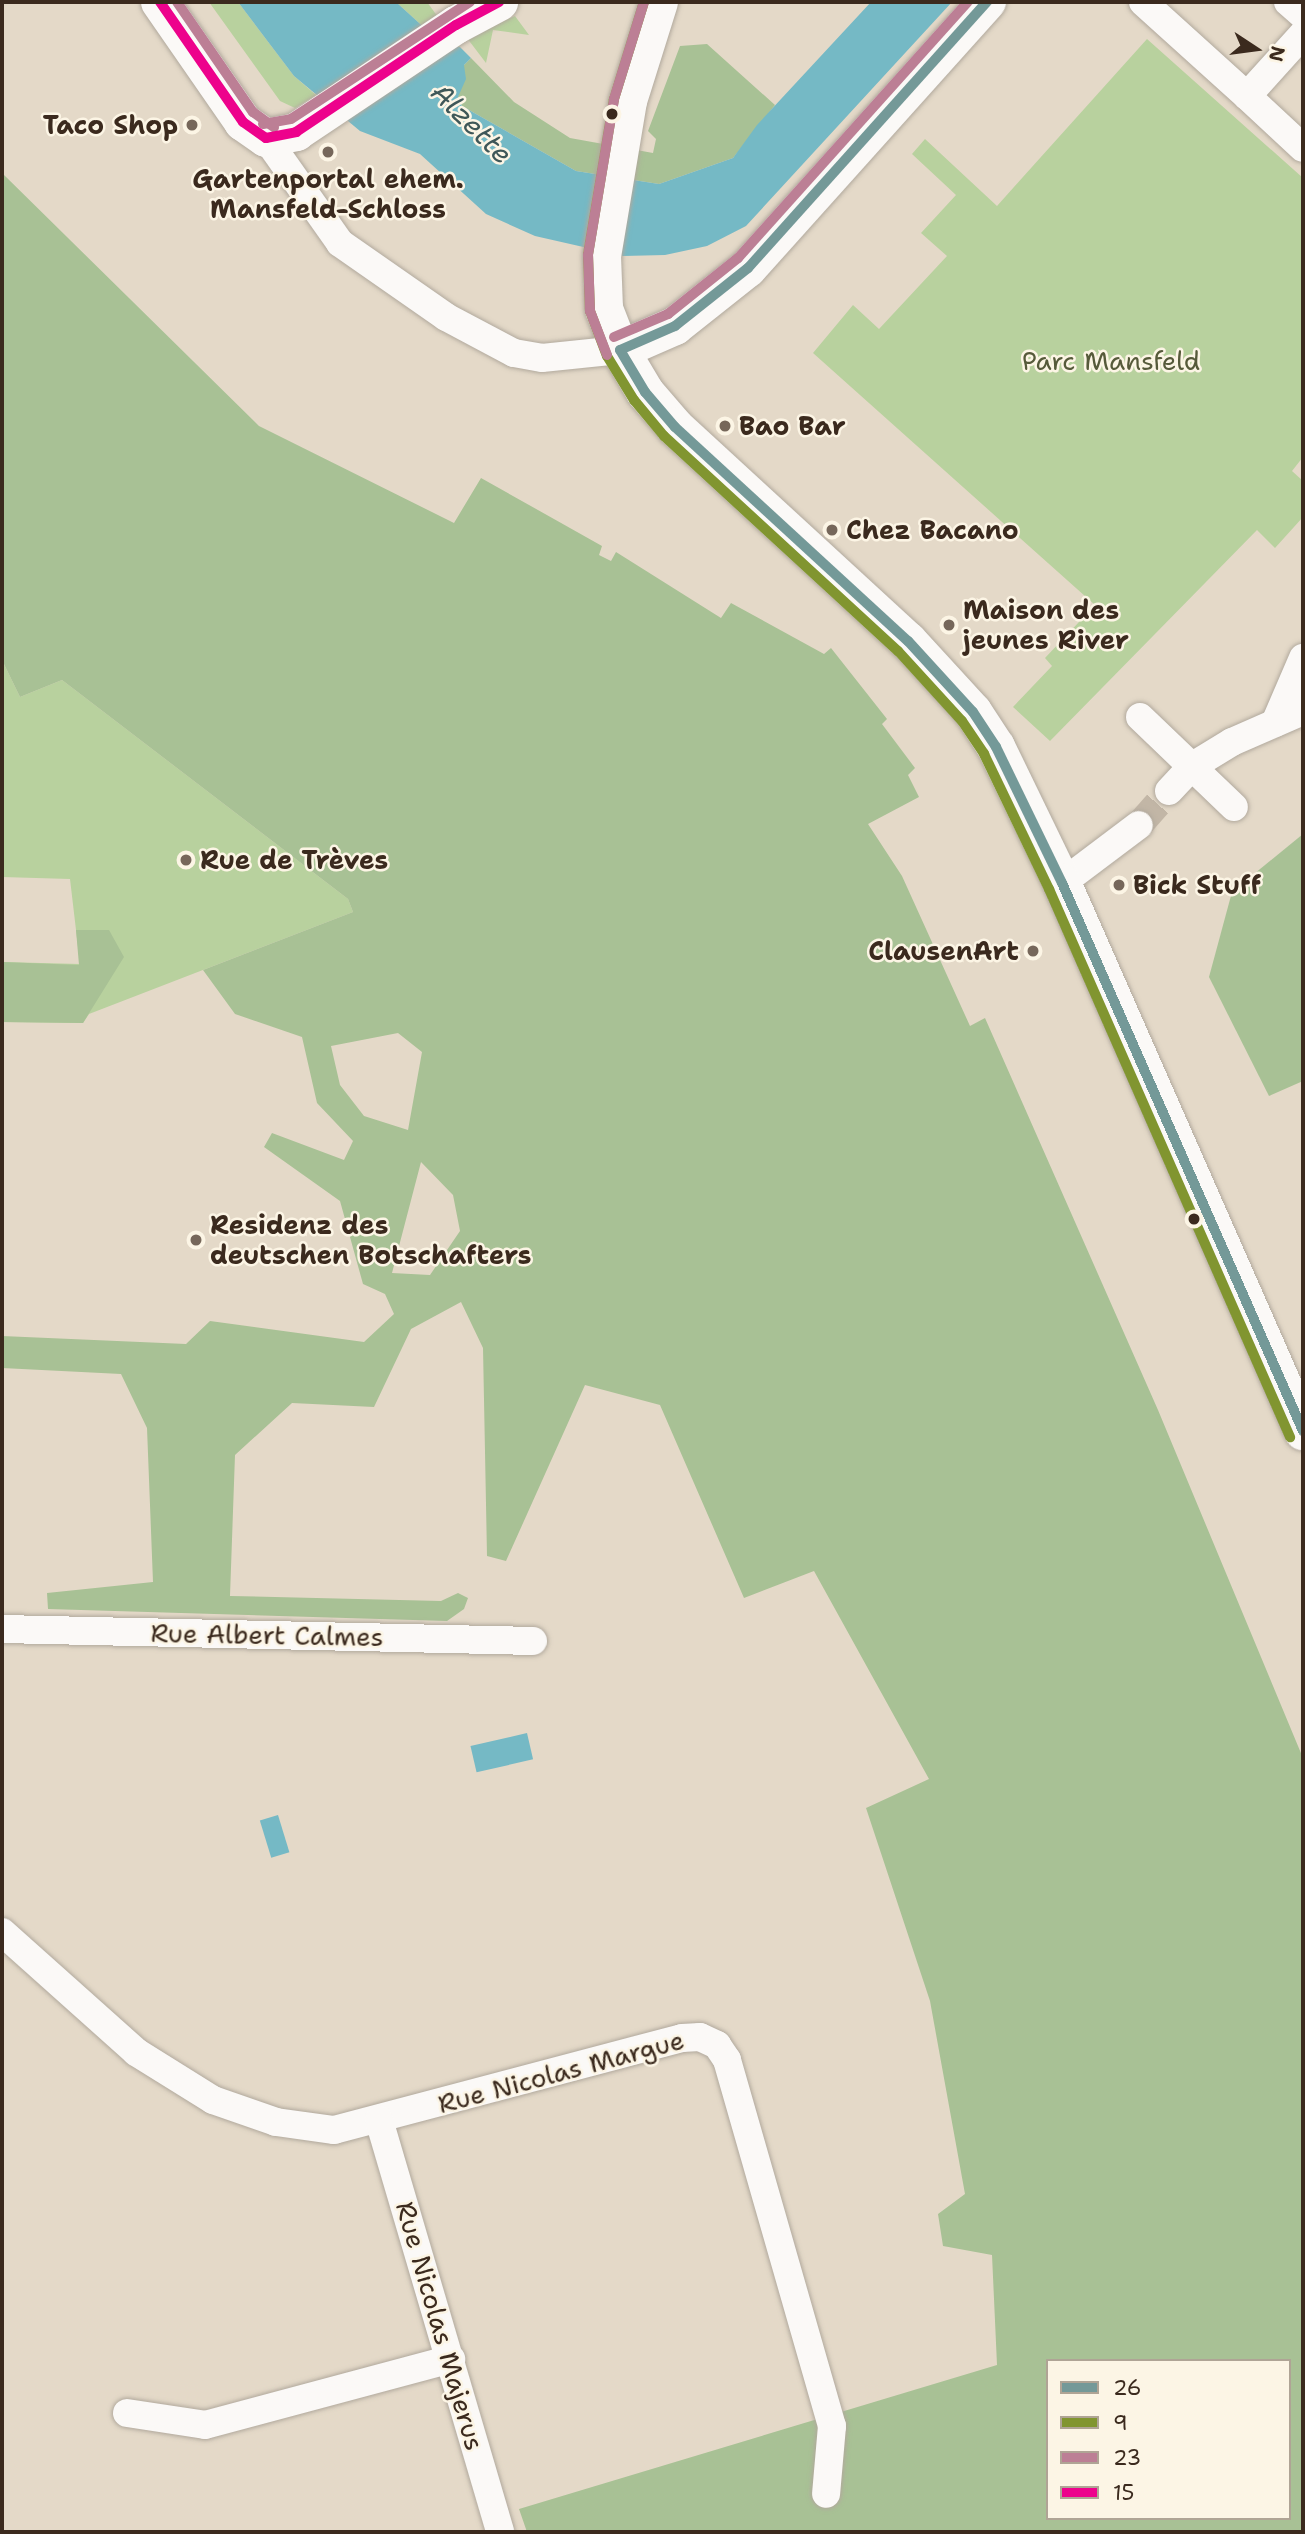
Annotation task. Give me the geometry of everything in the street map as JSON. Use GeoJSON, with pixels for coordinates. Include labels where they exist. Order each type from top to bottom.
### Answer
{"type":"FeatureCollection","features":[{"type":"Feature","properties":{"kind":"main road"},"geometry":{"type":"LineString","coordinates":[[160,2],[243,122],[266,138],[296,132],[447,31],[499,2]]}},
{"type":"Feature","properties":{"kind":"main road"},"geometry":{"type":"LineString","coordinates":[[620,350],[675,326],[748,268],[987,2]]}},
{"type":"Feature","properties":{"kind":"main road"},"geometry":{"type":"LineString","coordinates":[[654,3],[620,141],[602,256],[604,309],[620,350],[645,392],[676,427],[908,642],[973,712],[1016,782],[1303,1431]]}},
{"type":"Feature","properties":{"kind":"street"},"geometry":{"type":"LineString","coordinates":[[1143,2],[1303,148]]}},
{"type":"Feature","properties":{"kind":"street"},"geometry":{"type":"LineString","coordinates":[[1288,2],[1303,15]]}},
{"type":"Feature","properties":{"kind":"street"},"geometry":{"type":"LineString","coordinates":[[1247,96],[1303,34]]}},
{"type":"Feature","properties":{"kind":"street"},"geometry":{"type":"LineString","coordinates":[[266,138],[340,243],[446,317],[528,356],[620,350]]}},
{"type":"Feature","properties":{"kind":"street"},"geometry":{"type":"LineString","coordinates":[[1275,723],[1303,658]]}},
{"type":"Feature","properties":{"kind":"street"},"geometry":{"type":"LineString","coordinates":[[1169,791],[1191,767],[1303,711]]}},
{"type":"Feature","properties":{"kind":"street"},"geometry":{"type":"LineString","coordinates":[[1140,717],[1234,807]]}},
{"type":"Feature","properties":{"kind":"street"},"geometry":{"type":"LineString","coordinates":[[1062,883],[1139,825]]}},
{"type":"Feature","properties":{"kind":"street","name":"Rue Albert Calmes"},"geometry":{"type":"LineString","coordinates":[[2,1629],[533,1641]]}},
{"type":"Feature","properties":{"kind":"street","name":"Rue Nicolas Margue"},"geometry":{"type":"LineString","coordinates":[[2,1932],[136,2052],[213,2100],[276,2122],[334,2130],[682,2038],[700,2037],[717,2045],[727,2060],[832,2426],[826,2494]]}},
{"type":"Feature","properties":{"kind":"street","name":"Rue Nicolas Majerus"},"geometry":{"type":"LineString","coordinates":[[379,2120],[500,2532]]}},
{"type":"Feature","properties":{"kind":"street"},"geometry":{"type":"LineString","coordinates":[[127,2413],[205,2426],[451,2358]]}},
{"type":"Feature","properties":{"kind":"green space"},"geometry":{"type":"Polygon","coordinates":[[[209,2],[238,2],[294,76],[316,95],[295,108],[280,101],[209,2]]]}},
{"type":"Feature","properties":{"kind":"green space"},"geometry":{"type":"Polygon","coordinates":[[[396,2],[427,2],[460,47],[440,42],[396,2]]]}},
{"type":"Feature","properties":{"kind":"green space"},"geometry":{"type":"Polygon","coordinates":[[[515,16],[529,35],[493,30],[486,63],[467,38],[515,16]]]}},
{"type":"Feature","properties":{"kind":"green space","name":"Parc Mansfeld"},"geometry":{"type":"Polygon","coordinates":[[[1147,39],[1303,178],[1303,457],[1292,471],[1303,481],[1303,517],[1275,548],[1257,530],[1050,741],[1013,707],[1052,666],[1045,658],[1095,605],[813,353],[853,305],[879,329],[947,256],[921,233],[956,195],[912,154],[925,139],[997,206],[1147,39]]]}},
{"type":"Feature","properties":{"kind":"green space"},"geometry":{"type":"Polygon","coordinates":[[[707,44],[775,105],[733,158],[659,184],[576,171],[462,106],[458,97],[464,65],[471,58],[514,102],[570,138],[653,153],[656,139],[648,131],[680,46],[707,44]]]}},
{"type":"Feature","properties":{"kind":"green space"},"geometry":{"type":"Polygon","coordinates":[[[2,173],[259,426],[454,523],[481,478],[602,546],[599,555],[611,561],[616,552],[721,618],[731,603],[824,654],[831,648],[887,719],[882,724],[915,768],[908,775],[919,797],[868,824],[902,876],[970,1026],[985,1018],[1158,1410],[1303,1758],[1303,2532],[527,2532],[519,2509],[997,2365],[992,2255],[943,2246],[938,2214],[965,2194],[930,2001],[866,1808],[929,1779],[814,1571],[744,1598],[660,1405],[585,1385],[506,1561],[487,1556],[483,1348],[461,1302],[411,1329],[374,1407],[292,1403],[235,1455],[230,1596],[441,1601],[458,1593],[468,1598],[464,1609],[447,1621],[48,1609],[47,1593],[153,1582],[147,1428],[121,1374],[2,1368],[2,1336],[186,1344],[210,1321],[364,1342],[394,1314],[385,1294],[363,1284],[340,1201],[264,1147],[272,1133],[344,1160],[353,1141],[317,1103],[302,1037],[235,1014],[203,970],[353,912],[348,899],[62,680],[20,697],[2,660],[2,173]],[[398,1033],[331,1046],[340,1085],[364,1116],[408,1130],[422,1052],[398,1033]],[[421,1162],[392,1273],[430,1275],[460,1231],[453,1195],[421,1162]]]}},
{"type":"Feature","properties":{"kind":"green space"},"geometry":{"type":"Polygon","coordinates":[[[2,660],[20,697],[62,680],[348,899],[353,912],[89,1014],[83,1023],[2,1022],[2,962],[80,964],[70,879],[2,877],[2,660]]]}},
{"type":"Feature","properties":{"kind":"green space"},"geometry":{"type":"Polygon","coordinates":[[[1303,834],[1303,1081],[1269,1096],[1209,977],[1232,892],[1303,834]]]}},
{"type":"Feature","properties":{"kind":"green space"},"geometry":{"type":"Polygon","coordinates":[[[76,930],[109,930],[124,957],[83,1023],[2,1022],[2,962],[79,965],[76,930]]]}},
{"type":"Feature","properties":{"kind":"water","name":"Alzette"},"geometry":{"type":"Polygon","coordinates":[[[238,2],[396,2],[440,42],[460,47],[471,58],[464,65],[466,79],[458,97],[462,106],[576,171],[659,184],[733,158],[757,125],[871,2],[952,2],[746,226],[707,246],[665,255],[623,256],[535,236],[486,214],[420,154],[360,131],[294,76],[238,2]]]}},
{"type":"Feature","properties":{"kind":"water"},"geometry":{"type":"Polygon","coordinates":[[[527,1733],[533,1759],[477,1772],[470,1746],[527,1733]]]}},
{"type":"Feature","properties":{"kind":"water"},"geometry":{"type":"Polygon","coordinates":[[[278,1815],[289,1852],[271,1858],[260,1821],[278,1815]]]}},
{"type":"Feature","properties":{"kind":"tunnel"},"geometry":{"type":"LineString","coordinates":[[1139,825],[1169,791]]}},
{"type":"Feature","properties":{"kind":"transit line","name":"15"},"geometry":{"type":"LineString","coordinates":[[160,2],[243,122],[266,138]]}},
{"type":"Feature","properties":{"kind":"transit line","name":"23"},"geometry":{"type":"LineString","coordinates":[[177,2],[253,112],[274,127]]}},
{"type":"Feature","properties":{"kind":"transit line","name":"23"},"geometry":{"type":"LineString","coordinates":[[263,124],[291,119],[470,2]]}},
{"type":"Feature","properties":{"kind":"transit line","name":"15"},"geometry":{"type":"LineString","coordinates":[[266,138],[296,132],[456,25],[499,2]]}},
{"type":"Feature","properties":{"kind":"transit line","name":"9"},"geometry":{"type":"LineString","coordinates":[[644,2],[614,99],[588,255],[590,311],[607,356],[634,400],[664,436],[898,651],[962,721],[984,754],[1049,889],[1290,1437]]}},
{"type":"Feature","properties":{"kind":"transit line","name":"23"},"geometry":{"type":"LineString","coordinates":[[607,355],[590,311],[588,255],[614,99],[644,2]]}},
{"type":"Feature","properties":{"kind":"transit line","name":"23"},"geometry":{"type":"LineString","coordinates":[[614,337],[668,314],[738,258],[968,2]]}},
{"type":"Feature","properties":{"kind":"transit line","name":"26"},"geometry":{"type":"LineString","coordinates":[[620,350],[675,326],[748,268],[987,2]]}},
{"type":"Feature","properties":{"kind":"transit line","name":"26"},"geometry":{"type":"LineString","coordinates":[[620,350],[645,392],[675,427],[908,641],[973,712],[996,747],[1062,883],[1303,1431]]}},
{"type":"Feature","properties":{"kind":"place","name":"Taco Shop"},"geometry":{"type":"Point","coordinates":[192,125]}},
{"type":"Feature","properties":{"kind":"place","name":"Gartenportal ehem. Mansfeld-Schloss"},"geometry":{"type":"Point","coordinates":[328,152]}},
{"type":"Feature","properties":{"kind":"place","name":"Bao Bar"},"geometry":{"type":"Point","coordinates":[725,426]}},
{"type":"Feature","properties":{"kind":"place","name":"Chez Bacano"},"geometry":{"type":"Point","coordinates":[832,530]}},
{"type":"Feature","properties":{"kind":"place","name":"Maison des jeunes River"},"geometry":{"type":"Point","coordinates":[949,625]}},
{"type":"Feature","properties":{"kind":"place","name":"Rue de Trèves"},"geometry":{"type":"Point","coordinates":[186,860]}},
{"type":"Feature","properties":{"kind":"place","name":"Bick Stuff"},"geometry":{"type":"Point","coordinates":[1119,885]}},
{"type":"Feature","properties":{"kind":"place","name":"ClausenArt"},"geometry":{"type":"Point","coordinates":[1033,951]}},
{"type":"Feature","properties":{"kind":"place","name":"Residenz des deutschen Botschafters"},"geometry":{"type":"Point","coordinates":[196,1240]}}]}
